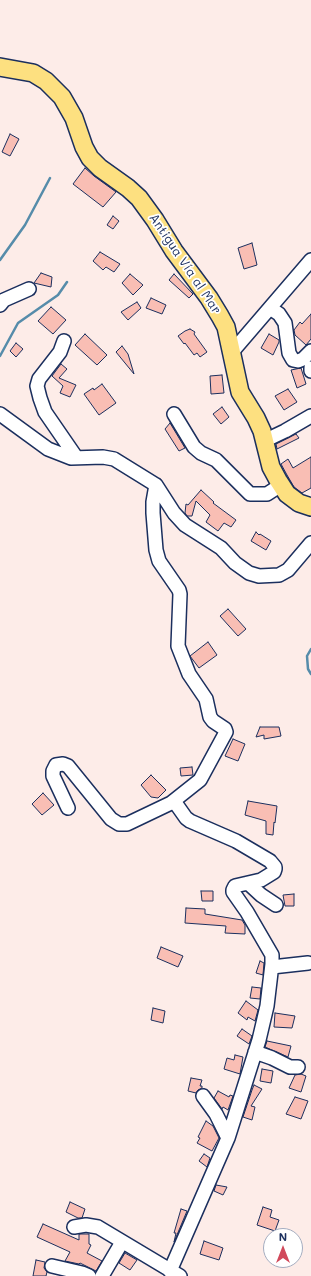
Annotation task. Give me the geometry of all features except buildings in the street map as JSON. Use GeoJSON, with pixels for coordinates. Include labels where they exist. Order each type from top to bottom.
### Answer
{"type":"FeatureCollection","features":[{"type":"Feature","properties":{"kind":"main road","name":"Antigua Vía al Mar"},"geometry":{"type":"LineString","coordinates":[[0,67],[33,73],[46,81],[62,98],[74,118],[84,147],[90,158],[100,168],[128,188],[139,198],[156,220],[182,262],[209,298],[226,327],[240,392],[262,431],[271,466],[281,485],[287,494],[299,502],[311,507]]}},
{"type":"Feature","properties":{"kind":"street"},"geometry":{"type":"LineString","coordinates":[[232,352],[311,260]]}},
{"type":"Feature","properties":{"kind":"street"},"geometry":{"type":"LineString","coordinates":[[0,305],[4,300],[29,289]]}},
{"type":"Feature","properties":{"kind":"street"},"geometry":{"type":"LineString","coordinates":[[270,308],[279,314],[285,323],[289,353],[293,360],[298,361],[303,359],[311,351]]}},
{"type":"Feature","properties":{"kind":"street"},"geometry":{"type":"LineString","coordinates":[[64,341],[60,352],[39,379],[37,386],[45,412],[76,458]]}},
{"type":"Feature","properties":{"kind":"street"},"geometry":{"type":"LineString","coordinates":[[0,414],[48,450],[71,458],[103,457],[114,459],[156,485],[174,513],[185,525],[221,548],[235,563],[249,573],[259,576],[279,575],[288,570],[311,543]]}},
{"type":"Feature","properties":{"kind":"street"},"geometry":{"type":"LineString","coordinates":[[174,414],[194,447],[201,453],[211,456],[216,460],[249,494],[267,494],[281,485]]}},
{"type":"Feature","properties":{"kind":"street"},"geometry":{"type":"LineString","coordinates":[[264,441],[311,416]]}},
{"type":"Feature","properties":{"kind":"street"},"geometry":{"type":"LineString","coordinates":[[68,808],[54,776],[54,768],[56,765],[63,764],[68,766],[111,819],[119,824],[128,824],[174,801],[200,780],[226,732],[225,729],[213,721],[210,717],[206,699],[189,674],[178,646],[180,594],[179,590],[159,561],[156,550],[153,502],[156,485]]}},
{"type":"Feature","properties":{"kind":"street"},"geometry":{"type":"LineString","coordinates":[[74,1227],[98,1227],[175,1273],[228,1138],[255,1052],[267,1006],[272,967],[271,952],[233,890],[235,886],[261,880],[274,872],[275,867],[270,862],[236,842],[190,821],[186,818],[174,801]]}},
{"type":"Feature","properties":{"kind":"street"},"geometry":{"type":"LineString","coordinates":[[248,883],[261,895],[276,905]]}},
{"type":"Feature","properties":{"kind":"street"},"geometry":{"type":"LineString","coordinates":[[272,967],[308,964]]}},
{"type":"Feature","properties":{"kind":"street"},"geometry":{"type":"LineString","coordinates":[[255,1052],[290,1067],[298,1067]]}},
{"type":"Feature","properties":{"kind":"street"},"geometry":{"type":"LineString","coordinates":[[202,1096],[216,1114],[228,1138]]}},
{"type":"Feature","properties":{"kind":"street"},"geometry":{"type":"LineString","coordinates":[[102,1276],[122,1242]]}},
{"type":"Feature","properties":{"kind":"street"},"geometry":{"type":"LineString","coordinates":[[52,1266],[89,1276]]}},
{"type":"Feature","properties":{"kind":"waterway"},"geometry":{"type":"LineString","coordinates":[[0,260],[25,225],[50,178]]}},
{"type":"Feature","properties":{"kind":"waterway"},"geometry":{"type":"LineString","coordinates":[[0,356],[18,323],[58,295],[67,282]]}},
{"type":"Feature","properties":{"kind":"waterway"},"geometry":{"type":"LineString","coordinates":[[311,649],[307,656],[308,669],[311,674]]}}]}
